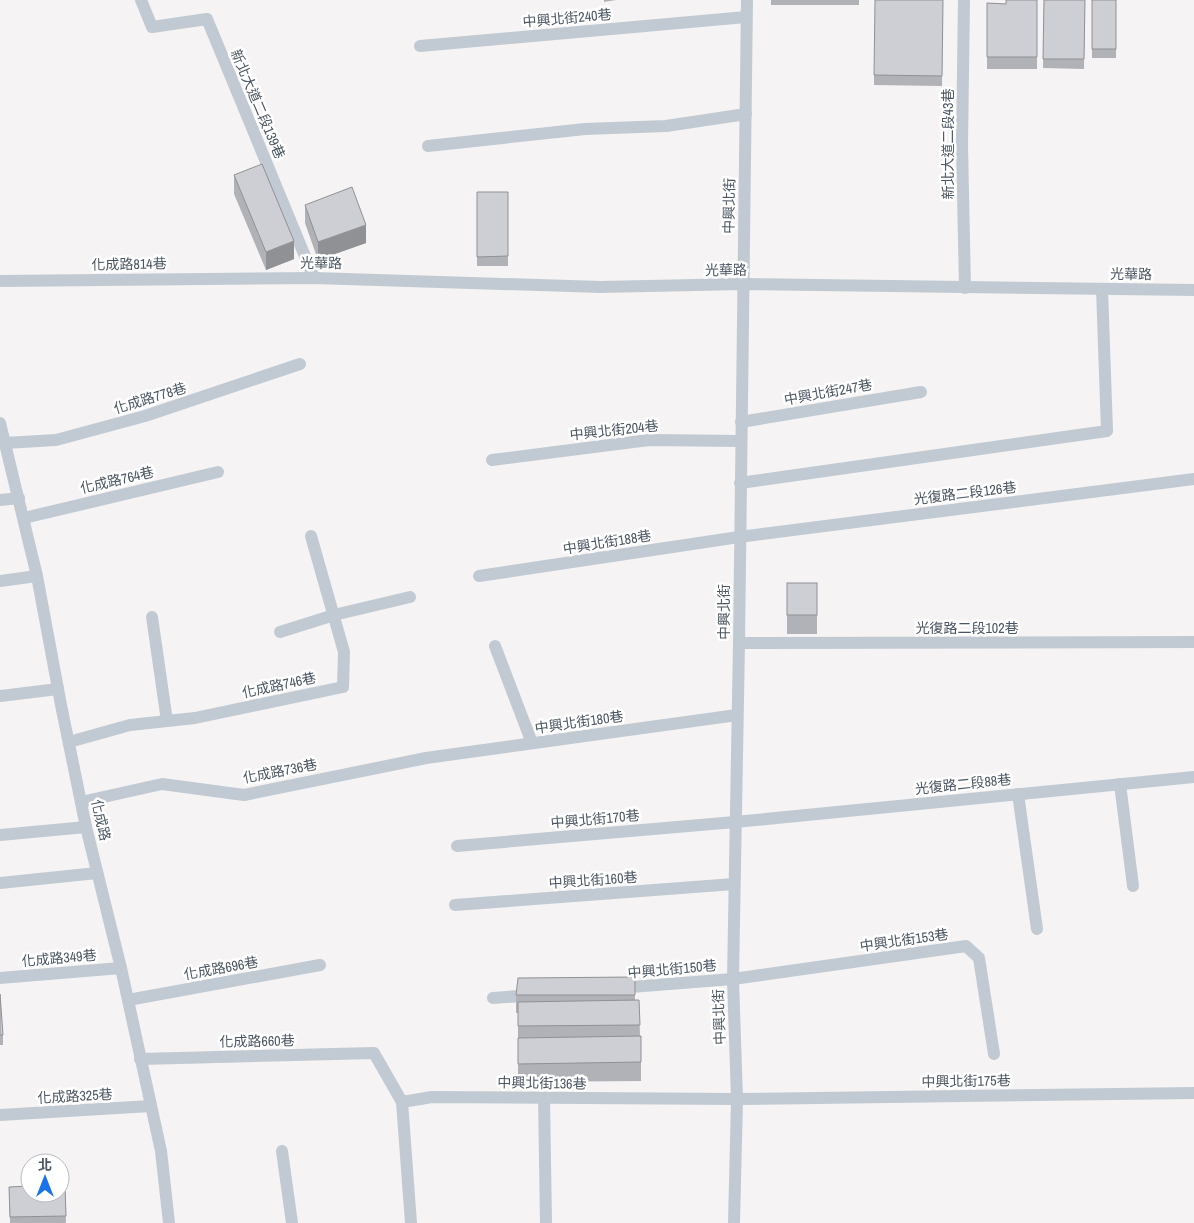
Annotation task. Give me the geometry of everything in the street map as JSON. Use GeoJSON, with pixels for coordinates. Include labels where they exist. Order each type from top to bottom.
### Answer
{"type":"FeatureCollection","features":[{"type":"Feature","properties":{"kind":"street","name":"新北大道二段139巷"},"geometry":{"type":"LineString","coordinates":[[141,0],[152,27],[207,19],[314,278]]}},
{"type":"Feature","properties":{"kind":"street","name":"中興北街"},"geometry":{"type":"LineString","coordinates":[[734,1223],[738,1099],[733,979],[739,643],[746,0]]}},
{"type":"Feature","properties":{"kind":"street","name":"新北大道二段43巷"},"geometry":{"type":"LineString","coordinates":[[964,0],[962,145],[965,288]]}},
{"type":"Feature","properties":{"kind":"street","name":"中興北街240巷"},"geometry":{"type":"LineString","coordinates":[[420,46],[746,17]]}},
{"type":"Feature","properties":{"kind":"street"},"geometry":{"type":"LineString","coordinates":[[428,146],[585,129],[666,126],[746,114]]}},
{"type":"Feature","properties":{"kind":"street","name":"光華路"},"geometry":{"type":"LineString","coordinates":[[258,278],[601,287],[742,284],[1194,290]]}},
{"type":"Feature","properties":{"kind":"street","name":"化成路814巷"},"geometry":{"type":"LineString","coordinates":[[0,281],[258,278]]}},
{"type":"Feature","properties":{"kind":"street"},"geometry":{"type":"LineString","coordinates":[[740,482],[1107,431],[1102,289]]}},
{"type":"Feature","properties":{"kind":"street","name":"化成路778巷"},"geometry":{"type":"LineString","coordinates":[[5,443],[56,440],[145,416],[300,364]]}},
{"type":"Feature","properties":{"kind":"street","name":"中興北街247巷"},"geometry":{"type":"LineString","coordinates":[[741,422],[920,392]]}},
{"type":"Feature","properties":{"kind":"street","name":"化成路"},"geometry":{"type":"LineString","coordinates":[[0,424],[37,576],[86,827],[121,968],[161,1151],[169,1223]]}},
{"type":"Feature","properties":{"kind":"street","name":"中興北街204巷"},"geometry":{"type":"LineString","coordinates":[[492,460],[649,440],[741,441]]}},
{"type":"Feature","properties":{"kind":"street","name":"化成路764巷"},"geometry":{"type":"LineString","coordinates":[[24,518],[218,472]]}},
{"type":"Feature","properties":{"kind":"street","name":"光復路二段126巷"},"geometry":{"type":"LineString","coordinates":[[739,537],[1194,480]]}},
{"type":"Feature","properties":{"kind":"street"},"geometry":{"type":"LineString","coordinates":[[0,500],[19,498]]}},
{"type":"Feature","properties":{"kind":"street","name":"化成路746巷"},"geometry":{"type":"LineString","coordinates":[[69,742],[130,724],[195,718],[343,687],[344,652],[311,536]]}},
{"type":"Feature","properties":{"kind":"street","name":"中興北街188巷"},"geometry":{"type":"LineString","coordinates":[[479,576],[739,537]]}},
{"type":"Feature","properties":{"kind":"street"},"geometry":{"type":"LineString","coordinates":[[0,580],[37,576]]}},
{"type":"Feature","properties":{"kind":"street"},"geometry":{"type":"LineString","coordinates":[[280,632],[334,615],[410,597]]}},
{"type":"Feature","properties":{"kind":"street"},"geometry":{"type":"LineString","coordinates":[[152,617],[167,720]]}},
{"type":"Feature","properties":{"kind":"street","name":"光復路二段102巷"},"geometry":{"type":"LineString","coordinates":[[739,643],[1194,642]]}},
{"type":"Feature","properties":{"kind":"street"},"geometry":{"type":"LineString","coordinates":[[495,646],[532,743]]}},
{"type":"Feature","properties":{"kind":"street"},"geometry":{"type":"LineString","coordinates":[[0,696],[58,689]]}},
{"type":"Feature","properties":{"kind":"street","name":"中興北街180巷"},"geometry":{"type":"LineString","coordinates":[[426,758],[737,715]]}},
{"type":"Feature","properties":{"kind":"street","name":"化成路736巷"},"geometry":{"type":"LineString","coordinates":[[81,802],[162,784],[244,795],[426,758]]}},
{"type":"Feature","properties":{"kind":"street","name":"光復路二段88巷"},"geometry":{"type":"LineString","coordinates":[[735,822],[1194,777]]}},
{"type":"Feature","properties":{"kind":"street"},"geometry":{"type":"LineString","coordinates":[[1120,784],[1133,886]]}},
{"type":"Feature","properties":{"kind":"street"},"geometry":{"type":"LineString","coordinates":[[1018,794],[1037,929]]}},
{"type":"Feature","properties":{"kind":"street","name":"中興北街170巷"},"geometry":{"type":"LineString","coordinates":[[457,846],[735,822]]}},
{"type":"Feature","properties":{"kind":"street"},"geometry":{"type":"LineString","coordinates":[[0,835],[86,827]]}},
{"type":"Feature","properties":{"kind":"street"},"geometry":{"type":"LineString","coordinates":[[0,883],[97,873]]}},
{"type":"Feature","properties":{"kind":"street","name":"中興北街160巷"},"geometry":{"type":"LineString","coordinates":[[455,905],[734,884]]}},
{"type":"Feature","properties":{"kind":"street","name":"中興北街153巷"},"geometry":{"type":"LineString","coordinates":[[733,979],[966,946],[979,958],[994,1054]]}},
{"type":"Feature","properties":{"kind":"street","name":"化成路696巷"},"geometry":{"type":"LineString","coordinates":[[128,1000],[320,965]]}},
{"type":"Feature","properties":{"kind":"street","name":"化成路349巷"},"geometry":{"type":"LineString","coordinates":[[0,978],[121,968]]}},
{"type":"Feature","properties":{"kind":"street","name":"中興北街150巷"},"geometry":{"type":"LineString","coordinates":[[608,989],[733,979]]}},
{"type":"Feature","properties":{"kind":"street"},"geometry":{"type":"LineString","coordinates":[[494,998],[541,994]]}},
{"type":"Feature","properties":{"kind":"street","name":"化成路660巷"},"geometry":{"type":"LineString","coordinates":[[140,1059],[374,1054],[402,1102]]}},
{"type":"Feature","properties":{"kind":"street","name":"中興北街175巷"},"geometry":{"type":"LineString","coordinates":[[738,1099],[1194,1093]]}},
{"type":"Feature","properties":{"kind":"street","name":"中興北街136巷"},"geometry":{"type":"LineString","coordinates":[[402,1102],[432,1097],[738,1099]]}},
{"type":"Feature","properties":{"kind":"street"},"geometry":{"type":"LineString","coordinates":[[544,1098],[546,1223]]}},
{"type":"Feature","properties":{"kind":"street"},"geometry":{"type":"LineString","coordinates":[[402,1102],[411,1223]]}},
{"type":"Feature","properties":{"kind":"street","name":"化成路325巷"},"geometry":{"type":"LineString","coordinates":[[0,1115],[151,1106]]}},
{"type":"Feature","properties":{"kind":"street"},"geometry":{"type":"LineString","coordinates":[[282,1151],[292,1223]]}},
{"type":"Feature","properties":{"kind":"building"},"geometry":{"type":"Polygon","coordinates":[[[875,0],[943,0],[942,76],[874,75],[875,0]]]}},
{"type":"Feature","properties":{"kind":"building"},"geometry":{"type":"Polygon","coordinates":[[[1006,0],[1037,0],[1037,57],[987,57],[987,3],[1006,4],[1006,0]]]}},
{"type":"Feature","properties":{"kind":"building"},"geometry":{"type":"Polygon","coordinates":[[[1044,0],[1085,0],[1084,59],[1043,59],[1044,0]]]}},
{"type":"Feature","properties":{"kind":"building"},"geometry":{"type":"Polygon","coordinates":[[[1092,0],[1116,0],[1116,49],[1092,49],[1092,0]]]}},
{"type":"Feature","properties":{"kind":"building"},"geometry":{"type":"Polygon","coordinates":[[[262,164],[294,241],[266,252],[234,175],[262,164]]]}},
{"type":"Feature","properties":{"kind":"building"},"geometry":{"type":"Polygon","coordinates":[[[352,187],[366,225],[318,242],[305,205],[352,187]]]}},
{"type":"Feature","properties":{"kind":"building"},"geometry":{"type":"Polygon","coordinates":[[[477,192],[508,192],[508,256],[477,257],[477,192]]]}},
{"type":"Feature","properties":{"kind":"building"},"geometry":{"type":"Polygon","coordinates":[[[787,583],[817,583],[817,615],[787,615],[787,583]]]}},
{"type":"Feature","properties":{"kind":"building"},"geometry":{"type":"Polygon","coordinates":[[[635,977],[635,995],[516,995],[518,978],[635,977]]]}},
{"type":"Feature","properties":{"kind":"building"},"geometry":{"type":"Polygon","coordinates":[[[0,994],[3,1035],[0,1035],[0,994]]]}},
{"type":"Feature","properties":{"kind":"building"},"geometry":{"type":"Polygon","coordinates":[[[639,1000],[640,1025],[518,1026],[518,1002],[639,1000]]]}},
{"type":"Feature","properties":{"kind":"building"},"geometry":{"type":"Polygon","coordinates":[[[641,1036],[641,1062],[518,1064],[518,1038],[641,1036]]]}},
{"type":"Feature","properties":{"kind":"building"},"geometry":{"type":"Polygon","coordinates":[[[20,1186],[20,1203],[66,1203],[66,1216],[10,1217],[9,1187],[20,1186]]]}}]}
